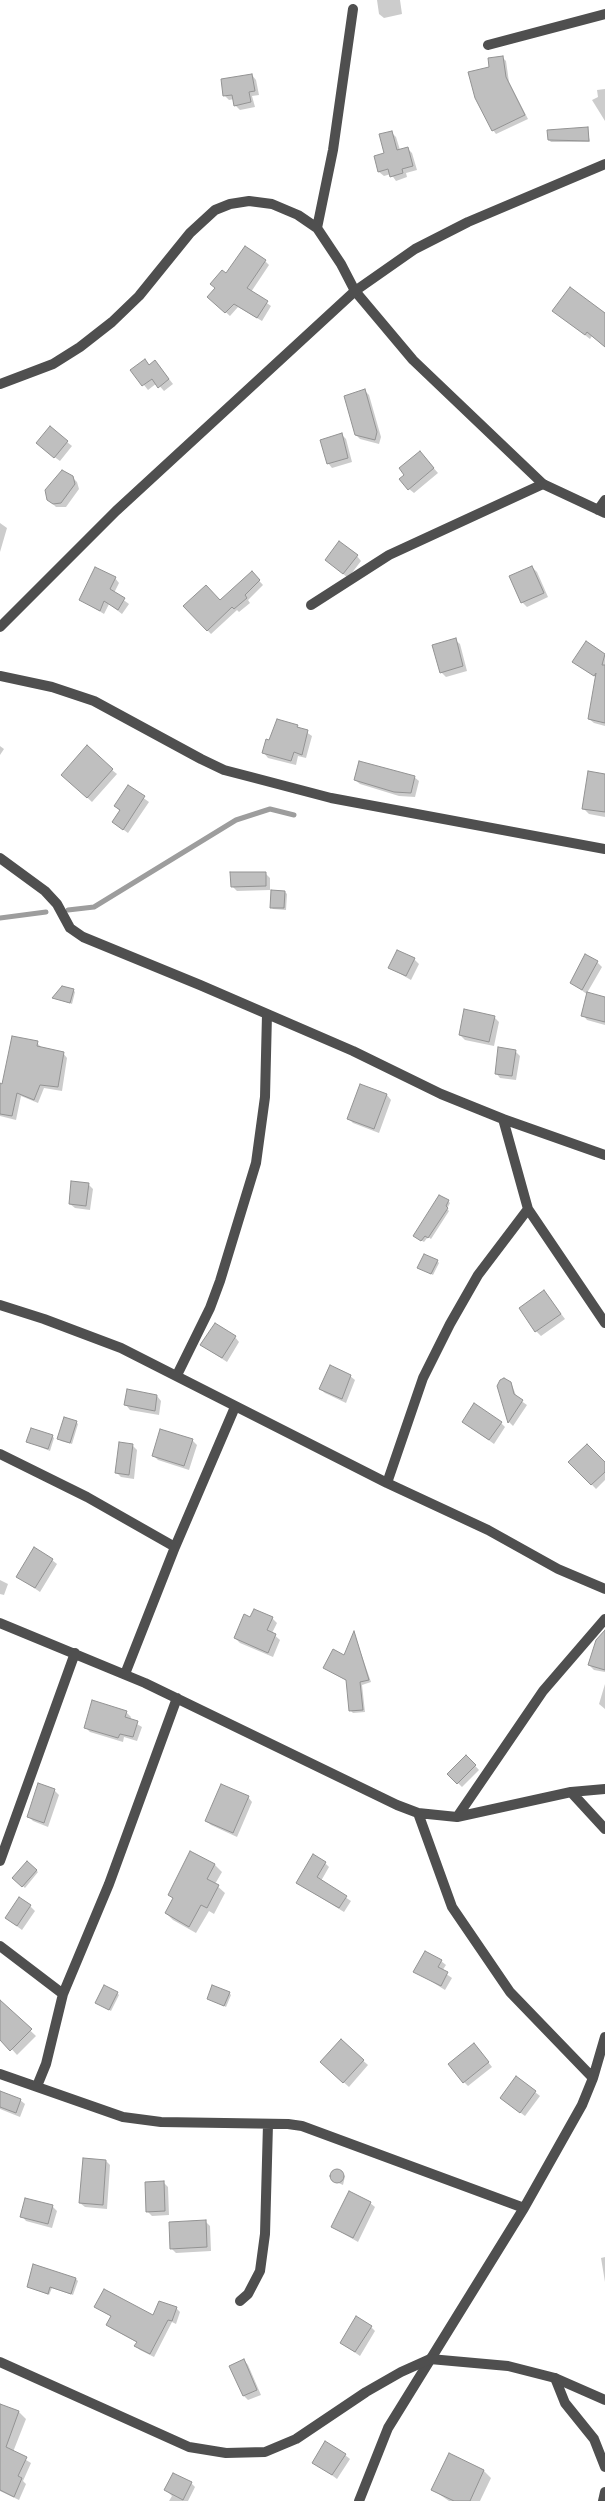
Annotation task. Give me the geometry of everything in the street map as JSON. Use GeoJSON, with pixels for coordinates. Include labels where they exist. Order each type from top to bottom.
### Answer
{"type":"FeatureCollection","features":[{"type":"Feature","properties":{"kind":"street"},"geometry":{"type":"LineString","coordinates":[[317,228],[334,150],[353,9]]}},
{"type":"Feature","properties":{"kind":"street"},"geometry":{"type":"LineString","coordinates":[[488,45],[605,14]]}},
{"type":"Feature","properties":{"kind":"street"},"geometry":{"type":"LineString","coordinates":[[0,627],[116,510],[355,291],[415,249],[468,222],[605,164]]}},
{"type":"Feature","properties":{"kind":"street"},"geometry":{"type":"LineString","coordinates":[[0,384],[53,364],[80,347],[112,322],[139,296],[190,233],[215,210],[230,204],[249,201],[272,204],[298,215],[317,228],[341,264],[355,291],[413,360],[543,484],[601,512],[605,500]]}},
{"type":"Feature","properties":{"kind":"street"},"geometry":{"type":"LineString","coordinates":[[311,605],[389,555],[543,484]]}},
{"type":"Feature","properties":{"kind":"street"},"geometry":{"type":"LineString","coordinates":[[0,676],[52,687],[94,701],[201,759],[242,775],[331,798],[605,849]]}},
{"type":"Feature","properties":{"kind":"street"},"geometry":{"type":"LineString","coordinates":[[0,858],[46,891],[57,904],[70,928],[83,937],[353,1051],[441,1094],[605,1156]]}},
{"type":"Feature","properties":{"kind":"street"},"geometry":{"type":"LineString","coordinates":[[177,1375],[210,1308],[256,1163],[265,1097],[267,1014]]}},
{"type":"Feature","properties":{"kind":"street"},"geometry":{"type":"LineString","coordinates":[[503,1119],[528,1209],[605,1323]]}},
{"type":"Feature","properties":{"kind":"street"},"geometry":{"type":"LineString","coordinates":[[387,1483],[423,1378],[450,1324],[478,1275],[528,1209]]}},
{"type":"Feature","properties":{"kind":"street"},"geometry":{"type":"LineString","coordinates":[[0,1305],[44,1318],[121,1348],[387,1483],[488,1530],[558,1569],[605,1589]]}},
{"type":"Feature","properties":{"kind":"street"},"geometry":{"type":"LineString","coordinates":[[125,1674],[175,1547],[235,1407]]}},
{"type":"Feature","properties":{"kind":"street"},"geometry":{"type":"LineString","coordinates":[[0,1454],[87,1497],[175,1547]]}},
{"type":"Feature","properties":{"kind":"street"},"geometry":{"type":"LineString","coordinates":[[458,1818],[543,1691],[605,1618]]}},
{"type":"Feature","properties":{"kind":"street"},"geometry":{"type":"LineString","coordinates":[[0,1623],[125,1674],[178,1698],[397,1805],[418,1813],[458,1818],[571,1792],[605,1789]]}},
{"type":"Feature","properties":{"kind":"street"},"geometry":{"type":"LineString","coordinates":[[0,1861],[75,1653]]}},
{"type":"Feature","properties":{"kind":"street"},"geometry":{"type":"LineString","coordinates":[[37,2086],[46,2064],[63,1994],[109,1884],[178,1698]]}},
{"type":"Feature","properties":{"kind":"street"},"geometry":{"type":"LineString","coordinates":[[571,1792],[605,1829]]}},
{"type":"Feature","properties":{"kind":"street"},"geometry":{"type":"LineString","coordinates":[[418,1813],[452,1907],[510,1992],[593,2078]]}},
{"type":"Feature","properties":{"kind":"street"},"geometry":{"type":"LineString","coordinates":[[0,1946],[63,1994]]}},
{"type":"Feature","properties":{"kind":"street"},"geometry":{"type":"LineString","coordinates":[[359,2501],[388,2428],[524,2208],[582,2105],[593,2078],[605,2037]]}},
{"type":"Feature","properties":{"kind":"street"},"geometry":{"type":"LineString","coordinates":[[0,2074],[123,2117],[161,2122],[302,2126],[524,2208]]}},
{"type":"Feature","properties":{"kind":"street"},"geometry":{"type":"LineString","coordinates":[[240,2301],[248,2294],[260,2271],[265,2234],[268,2124]]}},
{"type":"Feature","properties":{"kind":"street"},"geometry":{"type":"LineString","coordinates":[[0,2362],[189,2447],[226,2453],[265,2452],[296,2439],[373,2388],[401,2372],[430,2359],[508,2366],[555,2378],[605,2400]]}},
{"type":"Feature","properties":{"kind":"street"},"geometry":{"type":"LineString","coordinates":[[555,2378],[565,2403],[594,2439],[605,2467]]}},
{"type":"Feature","properties":{"kind":"street"},"geometry":{"type":"LineString","coordinates":[[603,2501],[605,2492]]}},
{"type":"Feature","properties":{"kind":"building"},"geometry":{"type":"Polygon","coordinates":[[[503,56],[506,77],[525,115],[492,131],[475,98],[468,72],[489,67],[488,58],[503,56]]]}},
{"type":"Feature","properties":{"kind":"building"},"geometry":{"type":"Polygon","coordinates":[[[252,74],[255,91],[249,92],[251,102],[234,106],[232,95],[223,96],[221,79],[252,74]]]}},
{"type":"Feature","properties":{"kind":"building"},"geometry":{"type":"Polygon","coordinates":[[[588,127],[589,141],[548,140],[547,130],[588,127]]]}},
{"type":"Feature","properties":{"kind":"building"},"geometry":{"type":"Polygon","coordinates":[[[392,131],[397,150],[408,147],[413,166],[402,169],[403,173],[390,177],[388,169],[378,172],[374,156],[384,153],[379,134],[392,131]]]}},
{"type":"Feature","properties":{"kind":"building"},"geometry":{"type":"Polygon","coordinates":[[[245,246],[266,260],[247,288],[268,301],[257,318],[234,304],[225,313],[207,297],[215,288],[210,284],[222,270],[226,273],[245,246]]]}},
{"type":"Feature","properties":{"kind":"building"},"geometry":{"type":"Polygon","coordinates":[[[570,287],[605,313],[605,347],[587,332],[585,335],[552,311],[570,287]]]}},
{"type":"Feature","properties":{"kind":"building"},"geometry":{"type":"Polygon","coordinates":[[[145,359],[149,365],[155,360],[169,379],[158,388],[152,379],[142,386],[130,370],[145,359]]]}},
{"type":"Feature","properties":{"kind":"building"},"geometry":{"type":"Polygon","coordinates":[[[365,389],[377,432],[375,440],[355,435],[344,396],[365,389]]]}},
{"type":"Feature","properties":{"kind":"building"},"geometry":{"type":"Polygon","coordinates":[[[50,426],[68,441],[54,458],[36,443],[50,426]]]}},
{"type":"Feature","properties":{"kind":"building"},"geometry":{"type":"Polygon","coordinates":[[[342,433],[348,458],[327,464],[320,440],[342,433]]]}},
{"type":"Feature","properties":{"kind":"building"},"geometry":{"type":"Polygon","coordinates":[[[420,451],[434,468],[408,490],[399,479],[404,475],[399,468],[420,451]]]}},
{"type":"Feature","properties":{"kind":"building"},"geometry":{"type":"Polygon","coordinates":[[[62,470],[73,476],[75,484],[61,503],[53,504],[47,500],[45,490],[62,470]]]}},
{"type":"Feature","properties":{"kind":"building"},"geometry":{"type":"Polygon","coordinates":[[[339,541],[358,555],[343,574],[325,560],[339,541]]]}},
{"type":"Feature","properties":{"kind":"building"},"geometry":{"type":"Polygon","coordinates":[[[532,566],[544,593],[521,603],[509,576],[532,566]]]}},
{"type":"Feature","properties":{"kind":"building"},"geometry":{"type":"Polygon","coordinates":[[[95,567],[116,577],[110,589],[125,598],[118,610],[104,601],[100,611],[79,600],[95,567]]]}},
{"type":"Feature","properties":{"kind":"building"},"geometry":{"type":"Polygon","coordinates":[[[252,571],[260,580],[245,595],[247,598],[234,609],[232,607],[207,631],[183,606],[206,585],[220,600],[252,571]]]}},
{"type":"Feature","properties":{"kind":"building"},"geometry":{"type":"Polygon","coordinates":[[[456,638],[463,666],[440,673],[432,645],[456,638]]]}},
{"type":"Feature","properties":{"kind":"building"},"geometry":{"type":"Polygon","coordinates":[[[586,641],[605,654],[602,665],[605,665],[605,723],[588,719],[596,673],[594,676],[572,662],[586,641]]]}},
{"type":"Feature","properties":{"kind":"building"},"geometry":{"type":"Polygon","coordinates":[[[277,719],[308,730],[302,755],[294,752],[291,761],[262,753],[266,739],[269,740],[277,719]]]}},
{"type":"Feature","properties":{"kind":"building"},"geometry":{"type":"Polygon","coordinates":[[[87,745],[113,769],[87,798],[61,775],[87,745]]]}},
{"type":"Feature","properties":{"kind":"building"},"geometry":{"type":"Polygon","coordinates":[[[359,761],[415,776],[411,793],[394,792],[354,780],[359,761]]]}},
{"type":"Feature","properties":{"kind":"building"},"geometry":{"type":"Polygon","coordinates":[[[588,771],[605,774],[605,812],[582,809],[588,771]]]}},
{"type":"Feature","properties":{"kind":"building"},"geometry":{"type":"Polygon","coordinates":[[[128,785],[145,796],[123,830],[112,822],[120,810],[114,806],[128,785]]]}},
{"type":"Feature","properties":{"kind":"building"},"geometry":{"type":"Polygon","coordinates":[[[230,872],[266,872],[266,886],[231,887],[230,872]]]}},
{"type":"Feature","properties":{"kind":"building"},"geometry":{"type":"Polygon","coordinates":[[[271,890],[285,891],[284,908],[270,908],[271,890]]]}},
{"type":"Feature","properties":{"kind":"building"},"geometry":{"type":"Polygon","coordinates":[[[397,950],[415,958],[406,976],[388,968],[397,950]]]}},
{"type":"Feature","properties":{"kind":"building"},"geometry":{"type":"Polygon","coordinates":[[[585,954],[598,961],[582,990],[570,983],[585,954]]]}},
{"type":"Feature","properties":{"kind":"building"},"geometry":{"type":"Polygon","coordinates":[[[62,986],[74,989],[70,1003],[52,998],[62,986]]]}},
{"type":"Feature","properties":{"kind":"building"},"geometry":{"type":"Polygon","coordinates":[[[587,992],[605,997],[605,1022],[581,1016],[587,992]]]}},
{"type":"Feature","properties":{"kind":"building"},"geometry":{"type":"Polygon","coordinates":[[[464,1009],[495,1016],[489,1042],[459,1035],[464,1009]]]}},
{"type":"Feature","properties":{"kind":"building"},"geometry":{"type":"Polygon","coordinates":[[[12,1036],[38,1041],[37,1046],[64,1052],[58,1087],[40,1085],[34,1100],[17,1093],[12,1116],[0,1114],[0,1083],[2,1084],[12,1036]]]}},
{"type":"Feature","properties":{"kind":"building"},"geometry":{"type":"Polygon","coordinates":[[[498,1047],[516,1050],[512,1076],[495,1074],[498,1047]]]}},
{"type":"Feature","properties":{"kind":"building"},"geometry":{"type":"Polygon","coordinates":[[[360,1084],[387,1094],[374,1129],[347,1119],[360,1084]]]}},
{"type":"Feature","properties":{"kind":"building"},"geometry":{"type":"Polygon","coordinates":[[[71,1181],[89,1183],[86,1206],[69,1204],[71,1181]]]}},
{"type":"Feature","properties":{"kind":"building"},"geometry":{"type":"Polygon","coordinates":[[[439,1195],[449,1200],[446,1206],[448,1208],[428,1238],[425,1236],[421,1241],[413,1236],[439,1195]]]}},
{"type":"Feature","properties":{"kind":"building"},"geometry":{"type":"Polygon","coordinates":[[[424,1254],[438,1260],[431,1274],[417,1268],[424,1254]]]}},
{"type":"Feature","properties":{"kind":"building"},"geometry":{"type":"Polygon","coordinates":[[[544,1290],[561,1314],[535,1332],[519,1308],[544,1290]]]}},
{"type":"Feature","properties":{"kind":"building"},"geometry":{"type":"Polygon","coordinates":[[[215,1323],[236,1336],[222,1358],[200,1345],[215,1323]]]}},
{"type":"Feature","properties":{"kind":"building"},"geometry":{"type":"Polygon","coordinates":[[[330,1365],[351,1375],[342,1399],[319,1389],[330,1365]]]}},
{"type":"Feature","properties":{"kind":"building"},"geometry":{"type":"Polygon","coordinates":[[[504,1378],[511,1382],[514,1394],[523,1400],[508,1423],[497,1386],[500,1380],[504,1378]]]}},
{"type":"Feature","properties":{"kind":"building"},"geometry":{"type":"Polygon","coordinates":[[[127,1389],[157,1395],[155,1411],[124,1405],[127,1389]]]}},
{"type":"Feature","properties":{"kind":"building"},"geometry":{"type":"Polygon","coordinates":[[[474,1403],[502,1422],[489,1440],[462,1422],[474,1403]]]}},
{"type":"Feature","properties":{"kind":"building"},"geometry":{"type":"Polygon","coordinates":[[[64,1417],[77,1421],[70,1443],[57,1439],[64,1417]]]}},
{"type":"Feature","properties":{"kind":"building"},"geometry":{"type":"Polygon","coordinates":[[[31,1428],[53,1435],[48,1449],[26,1442],[31,1428]]]}},
{"type":"Feature","properties":{"kind":"building"},"geometry":{"type":"Polygon","coordinates":[[[160,1429],[193,1439],[184,1466],[152,1456],[160,1429]]]}},
{"type":"Feature","properties":{"kind":"building"},"geometry":{"type":"Polygon","coordinates":[[[119,1442],[133,1444],[129,1475],[115,1473],[119,1442]]]}},
{"type":"Feature","properties":{"kind":"building"},"geometry":{"type":"Polygon","coordinates":[[[587,1444],[605,1462],[605,1472],[591,1485],[568,1462],[587,1444]]]}},
{"type":"Feature","properties":{"kind":"building"},"geometry":{"type":"Polygon","coordinates":[[[34,1547],[53,1559],[35,1588],[16,1577],[34,1547]]]}},
{"type":"Feature","properties":{"kind":"building"},"geometry":{"type":"Polygon","coordinates":[[[254,1609],[273,1617],[267,1630],[276,1634],[268,1653],[234,1638],[244,1614],[250,1617],[254,1609]]]}},
{"type":"Feature","properties":{"kind":"building"},"geometry":{"type":"Polygon","coordinates":[[[605,1630],[605,1670],[588,1665],[596,1640],[605,1630]]]}},
{"type":"Feature","properties":{"kind":"building"},"geometry":{"type":"Polygon","coordinates":[[[354,1631],[369,1680],[360,1682],[363,1710],[349,1711],[346,1680],[323,1668],[333,1649],[344,1655],[354,1631]]]}},
{"type":"Feature","properties":{"kind":"building"},"geometry":{"type":"Polygon","coordinates":[[[92,1700],[127,1711],[125,1717],[138,1721],[133,1737],[120,1734],[118,1738],[84,1728],[92,1700]]]}},
{"type":"Feature","properties":{"kind":"building"},"geometry":{"type":"Polygon","coordinates":[[[466,1755],[476,1765],[457,1784],[447,1774],[466,1755]]]}},
{"type":"Feature","properties":{"kind":"building"},"geometry":{"type":"Polygon","coordinates":[[[38,1783],[55,1789],[44,1823],[27,1817],[38,1783]]]}},
{"type":"Feature","properties":{"kind":"building"},"geometry":{"type":"Polygon","coordinates":[[[221,1784],[249,1796],[233,1833],[205,1821],[221,1784]]]}},
{"type":"Feature","properties":{"kind":"building"},"geometry":{"type":"Polygon","coordinates":[[[190,1851],[215,1864],[207,1879],[219,1885],[207,1908],[201,1905],[189,1927],[165,1913],[173,1898],[168,1895],[190,1851]]]}},
{"type":"Feature","properties":{"kind":"building"},"geometry":{"type":"Polygon","coordinates":[[[313,1854],[326,1862],[317,1877],[347,1896],[339,1908],[296,1883],[313,1854]]]}},
{"type":"Feature","properties":{"kind":"building"},"geometry":{"type":"Polygon","coordinates":[[[27,1861],[37,1870],[22,1887],[12,1878],[27,1861]]]}},
{"type":"Feature","properties":{"kind":"building"},"geometry":{"type":"Polygon","coordinates":[[[19,1897],[31,1905],[17,1926],[5,1918],[19,1897]]]}},
{"type":"Feature","properties":{"kind":"building"},"geometry":{"type":"Polygon","coordinates":[[[425,1951],[442,1960],[438,1967],[448,1972],[441,1986],[413,1972],[425,1951]]]}},
{"type":"Feature","properties":{"kind":"building"},"geometry":{"type":"Polygon","coordinates":[[[104,1985],[118,1992],[109,2010],[95,2003],[104,1985]]]}},
{"type":"Feature","properties":{"kind":"building"},"geometry":{"type":"Polygon","coordinates":[[[212,1985],[230,1992],[224,2006],[207,1999],[212,1985]]]}},
{"type":"Feature","properties":{"kind":"building"},"geometry":{"type":"Polygon","coordinates":[[[0,2000],[32,2029],[10,2051],[0,2040],[0,2000]]]}},
{"type":"Feature","properties":{"kind":"building"},"geometry":{"type":"Polygon","coordinates":[[[341,2039],[364,2060],[343,2083],[320,2062],[341,2039]]]}},
{"type":"Feature","properties":{"kind":"building"},"geometry":{"type":"Polygon","coordinates":[[[474,2043],[489,2062],[463,2083],[448,2064],[474,2043]]]}},
{"type":"Feature","properties":{"kind":"building"},"geometry":{"type":"Polygon","coordinates":[[[516,2076],[536,2091],[520,2113],[500,2098],[516,2076]]]}},
{"type":"Feature","properties":{"kind":"building"},"geometry":{"type":"Polygon","coordinates":[[[0,2091],[21,2099],[16,2113],[0,2107],[0,2091]]]}},
{"type":"Feature","properties":{"kind":"building"},"geometry":{"type":"Polygon","coordinates":[[[83,2158],[106,2160],[103,2205],[79,2203],[83,2158]]]}},
{"type":"Feature","properties":{"kind":"building"},"geometry":{"type":"Polygon","coordinates":[[[334,2169],[340,2169],[344,2176],[340,2183],[334,2183],[330,2179],[330,2173],[334,2169]]]}},
{"type":"Feature","properties":{"kind":"building"},"geometry":{"type":"Polygon","coordinates":[[[164,2181],[165,2211],[146,2212],[145,2182],[164,2181]]]}},
{"type":"Feature","properties":{"kind":"building"},"geometry":{"type":"Polygon","coordinates":[[[349,2191],[371,2202],[353,2238],[331,2227],[349,2191]]]}},
{"type":"Feature","properties":{"kind":"building"},"geometry":{"type":"Polygon","coordinates":[[[25,2198],[53,2205],[48,2224],[20,2217],[25,2198]]]}},
{"type":"Feature","properties":{"kind":"building"},"geometry":{"type":"Polygon","coordinates":[[[206,2220],[207,2247],[170,2249],[169,2222],[206,2220]]]}},
{"type":"Feature","properties":{"kind":"building"},"geometry":{"type":"Polygon","coordinates":[[[33,2264],[76,2278],[71,2294],[50,2287],[48,2294],[27,2287],[33,2264]]]}},
{"type":"Feature","properties":{"kind":"building"},"geometry":{"type":"Polygon","coordinates":[[[104,2289],[153,2315],[159,2301],[177,2307],[172,2321],[168,2320],[150,2354],[134,2346],[137,2342],[106,2325],[111,2316],[94,2307],[104,2289]]]}},
{"type":"Feature","properties":{"kind":"building"},"geometry":{"type":"Polygon","coordinates":[[[356,2316],[372,2326],[355,2352],[340,2343],[356,2316]]]}},
{"type":"Feature","properties":{"kind":"building"},"geometry":{"type":"Polygon","coordinates":[[[244,2359],[257,2390],[243,2396],[229,2366],[244,2359]]]}},
{"type":"Feature","properties":{"kind":"building"},"geometry":{"type":"Polygon","coordinates":[[[0,2404],[19,2411],[6,2447],[27,2457],[18,2476],[22,2478],[14,2497],[0,2490],[0,2404]]]}},
{"type":"Feature","properties":{"kind":"building"},"geometry":{"type":"Polygon","coordinates":[[[325,2441],[346,2454],[332,2475],[312,2463],[325,2441]]]}},
{"type":"Feature","properties":{"kind":"building"},"geometry":{"type":"Polygon","coordinates":[[[449,2453],[484,2470],[470,2501],[454,2501],[431,2490],[449,2453]]]}},
{"type":"Feature","properties":{"kind":"building"},"geometry":{"type":"Polygon","coordinates":[[[173,2473],[192,2482],[183,2500],[164,2490],[173,2473]]]}},
{"type":"Feature","properties":{"kind":"waterway"},"geometry":{"type":"LineString","coordinates":[[68,910],[94,907],[236,820],[270,809],[294,815]]}},
{"type":"Feature","properties":{"kind":"waterway"},"geometry":{"type":"LineString","coordinates":[[0,918],[46,912]]}}]}
